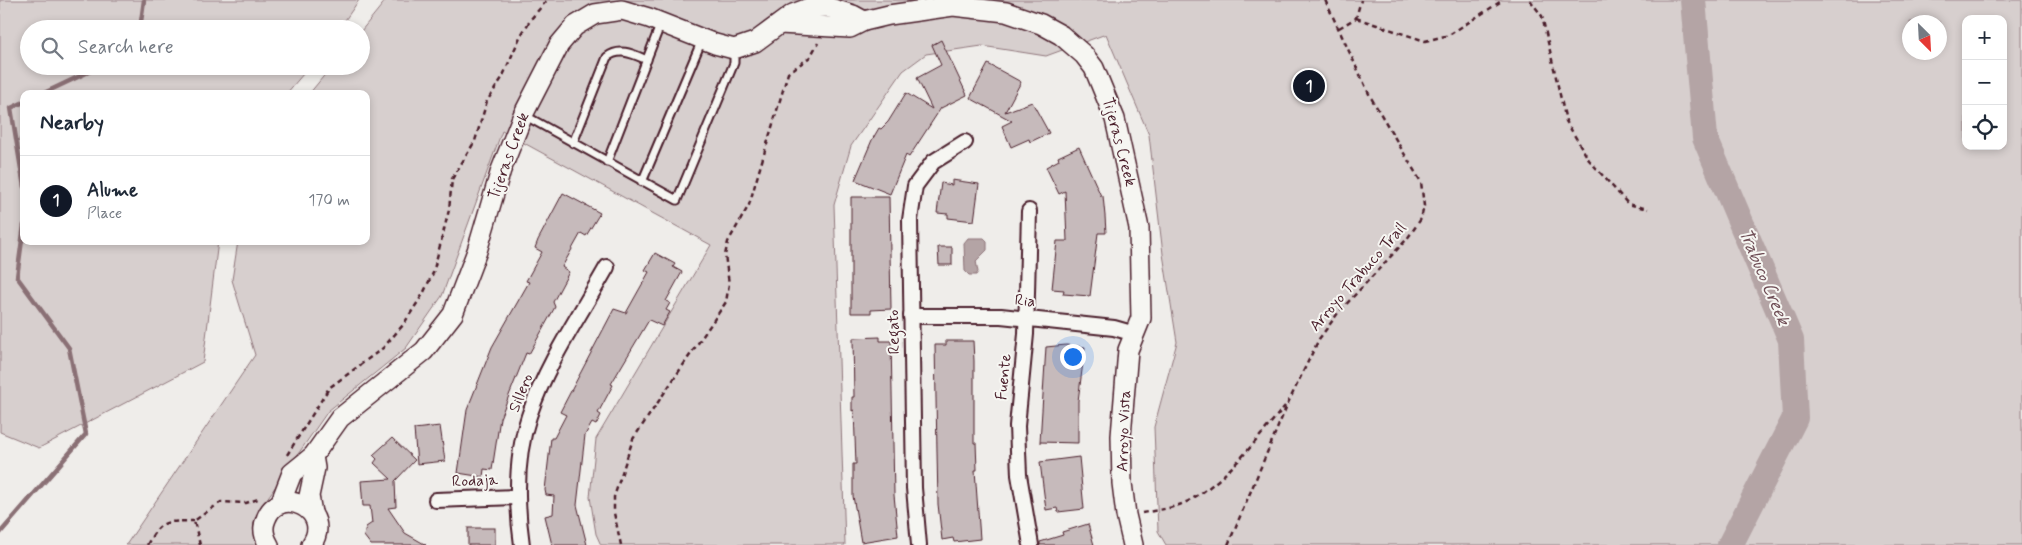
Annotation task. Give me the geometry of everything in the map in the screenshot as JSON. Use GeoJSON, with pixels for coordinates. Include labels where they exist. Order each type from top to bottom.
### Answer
{"type":"FeatureCollection","features":[{"type":"Feature","properties":{"kind":"street","name":"Tijeras Creek"},"geometry":{"type":"LineString","coordinates":[[269,545],[264,532],[264,523],[267,515],[280,504],[292,473],[313,456],[340,418],[424,351],[453,314],[477,251],[501,170],[523,115],[559,44],[575,26],[595,14],[622,10],[661,23],[702,40],[734,49],[755,42],[780,24],[850,28],[864,21],[889,15],[953,6],[1006,12],[1048,28],[1068,40],[1084,55],[1102,84],[1115,120],[1137,212],[1138,326]]}},
{"type":"Feature","properties":{"kind":"street","name":"Regato"},"geometry":{"type":"LineString","coordinates":[[919,545],[914,488],[910,220],[915,186],[933,162],[965,142]]}},
{"type":"Feature","properties":{"kind":"street","name":"Fuente"},"geometry":{"type":"LineString","coordinates":[[1029,211],[1027,318],[1017,426],[1019,475],[1031,545]]}},
{"type":"Feature","properties":{"kind":"street","name":"Sillero"},"geometry":{"type":"LineString","coordinates":[[522,545],[516,497],[521,454],[529,417],[545,378],[607,267]]}},
{"type":"Feature","properties":{"kind":"street","name":"Ria"},"geometry":{"type":"LineString","coordinates":[[911,316],[1027,318],[1114,328],[1138,326]]}},
{"type":"Feature","properties":{"kind":"street","name":"Arroyo Vista"},"geometry":{"type":"LineString","coordinates":[[1133,545],[1126,515],[1122,483],[1122,436],[1128,350],[1138,326]]}},
{"type":"Feature","properties":{"kind":"street"},"geometry":{"type":"LineString","coordinates":[[311,545],[316,536],[317,528],[309,496],[315,468],[313,456]]}},
{"type":"Feature","properties":{"kind":"street","name":"Rodaja"},"geometry":{"type":"LineString","coordinates":[[436,500],[516,497]]}},
{"type":"Feature","properties":{"kind":"street"},"geometry":{"type":"LineString","coordinates":[[280,504],[298,503],[312,513]]}},
{"type":"Feature","properties":{"kind":"lane"},"geometry":{"type":"LineString","coordinates":[[607,162],[661,23]]}},
{"type":"Feature","properties":{"kind":"lane"},"geometry":{"type":"LineString","coordinates":[[642,182],[702,40]]}},
{"type":"Feature","properties":{"kind":"lane"},"geometry":{"type":"LineString","coordinates":[[523,115],[676,200],[734,62],[734,49]]}},
{"type":"Feature","properties":{"kind":"lane"},"geometry":{"type":"LineString","coordinates":[[572,143],[607,58],[613,53],[621,51],[647,60]]}},
{"type":"Feature","properties":{"kind":"path"},"geometry":{"type":"LineString","coordinates":[[284,461],[329,388],[383,348],[403,325],[423,294],[433,272],[448,210],[452,179],[475,141],[487,101],[502,78],[520,37],[531,19],[547,0]]}},
{"type":"Feature","properties":{"kind":"path","name":"Arroyo Trabuco Trail"},"geometry":{"type":"LineString","coordinates":[[1228,545],[1288,403],[1319,339],[1338,313],[1407,239],[1421,219],[1424,206],[1421,182],[1370,96],[1325,0]]}},
{"type":"Feature","properties":{"kind":"path"},"geometry":{"type":"LineString","coordinates":[[1339,28],[1356,18],[1361,0]]}},
{"type":"Feature","properties":{"kind":"path"},"geometry":{"type":"LineString","coordinates":[[1356,18],[1425,41],[1449,35],[1503,0]]}},
{"type":"Feature","properties":{"kind":"path"},"geometry":{"type":"LineString","coordinates":[[1530,0],[1542,16],[1566,121],[1589,160],[1628,204],[1648,209]]}},
{"type":"Feature","properties":{"kind":"path"},"geometry":{"type":"LineString","coordinates":[[621,545],[614,513],[614,497],[633,439],[726,302],[729,284],[725,255],[728,242],[749,205],[788,74],[816,50],[820,36]]}},
{"type":"Feature","properties":{"kind":"path"},"geometry":{"type":"LineString","coordinates":[[1126,515],[1164,509],[1189,500],[1226,474],[1288,403]]}},
{"type":"Feature","properties":{"kind":"path"},"geometry":{"type":"LineString","coordinates":[[147,545],[155,531],[166,522],[194,521],[220,502],[246,503],[260,497]]}},
{"type":"Feature","properties":{"kind":"path"},"geometry":{"type":"LineString","coordinates":[[194,521],[200,545]]}},
{"type":"Feature","properties":{"kind":"shaded area"},"geometry":{"type":"Polygon","coordinates":[[[0,0],[359,0],[345,20],[20,20],[20,75],[302,75],[289,90],[20,90],[20,245],[218,245],[203,362],[39,448],[0,432],[0,0]]]}},
{"type":"Feature","properties":{"kind":"shaded area"},"geometry":{"type":"Polygon","coordinates":[[[386,0],[2022,0],[2022,545],[1166,545],[1158,531],[1154,427],[1177,342],[1163,254],[1149,135],[1106,34],[1046,56],[982,46],[926,54],[903,71],[851,146],[834,205],[845,545],[601,545],[596,534],[590,497],[596,439],[711,245],[502,131],[442,296],[406,348],[328,411],[264,503],[259,545],[126,545],[255,355],[232,280],[237,245],[370,245],[370,90],[312,90],[325,75],[370,75],[370,20],[386,0]]]}},
{"type":"Feature","properties":{"kind":"shaded area"},"geometry":{"type":"Polygon","coordinates":[[[968,238],[984,238],[987,241],[987,250],[976,261],[978,272],[976,275],[969,275],[965,271],[964,243],[968,238]]]}},
{"type":"Feature","properties":{"kind":"building"},"geometry":{"type":"Polygon","coordinates":[[[941,40],[967,95],[941,108],[909,157],[906,155],[890,194],[855,180],[879,128],[881,129],[888,122],[906,93],[932,109],[917,78],[941,65],[932,45],[941,40]]]}},
{"type":"Feature","properties":{"kind":"building"},"geometry":{"type":"Polygon","coordinates":[[[988,64],[1021,82],[1005,112],[1032,102],[1049,133],[1030,142],[1029,139],[1011,147],[1002,126],[1012,121],[970,98],[988,64]]]}},
{"type":"Feature","properties":{"kind":"building"},"geometry":{"type":"Polygon","coordinates":[[[1079,147],[1101,196],[1103,196],[1105,216],[1106,233],[1098,233],[1090,296],[1063,294],[1064,290],[1052,289],[1057,241],[1067,241],[1065,191],[1059,194],[1046,167],[1059,160],[1058,157],[1079,147]]]}},
{"type":"Feature","properties":{"kind":"building"},"geometry":{"type":"Polygon","coordinates":[[[952,180],[979,184],[974,221],[948,218],[948,214],[937,213],[941,183],[952,185],[952,180]]]}},
{"type":"Feature","properties":{"kind":"building"},"geometry":{"type":"Polygon","coordinates":[[[563,193],[600,213],[586,236],[581,233],[562,267],[569,272],[553,302],[555,307],[529,354],[526,353],[500,418],[492,470],[484,469],[483,477],[458,473],[467,410],[492,347],[529,282],[526,281],[542,252],[535,248],[538,240],[563,193]]]}},
{"type":"Feature","properties":{"kind":"building"},"geometry":{"type":"Polygon","coordinates":[[[851,197],[889,197],[891,309],[871,310],[871,313],[851,313],[851,197]]]}},
{"type":"Feature","properties":{"kind":"building"},"geometry":{"type":"Polygon","coordinates":[[[938,247],[952,247],[952,265],[939,265],[938,247]]]}},
{"type":"Feature","properties":{"kind":"building"},"geometry":{"type":"Polygon","coordinates":[[[655,253],[675,264],[673,267],[682,272],[666,301],[670,303],[666,310],[670,312],[662,326],[649,320],[611,384],[613,385],[598,413],[601,415],[596,425],[592,423],[585,435],[577,505],[587,545],[552,545],[545,516],[553,514],[554,496],[546,495],[545,490],[551,438],[554,438],[566,415],[560,412],[614,309],[626,313],[649,272],[645,270],[655,253]]]}},
{"type":"Feature","properties":{"kind":"building"},"geometry":{"type":"Polygon","coordinates":[[[880,337],[880,341],[891,341],[894,495],[898,536],[861,542],[853,496],[853,464],[856,464],[854,410],[852,411],[852,397],[854,397],[853,338],[880,337]]]}},
{"type":"Feature","properties":{"kind":"building"},"geometry":{"type":"Polygon","coordinates":[[[946,341],[973,341],[974,361],[974,443],[976,443],[977,470],[975,470],[980,539],[954,542],[953,538],[942,540],[938,504],[935,345],[946,345],[946,341]]]}},
{"type":"Feature","properties":{"kind":"building"},"geometry":{"type":"Polygon","coordinates":[[[1066,345],[1085,347],[1078,401],[1078,443],[1040,442],[1046,347],[1066,345]]]}},
{"type":"Feature","properties":{"kind":"building"},"geometry":{"type":"Polygon","coordinates":[[[440,426],[445,461],[417,464],[414,429],[440,426]]]}},
{"type":"Feature","properties":{"kind":"building"},"geometry":{"type":"Polygon","coordinates":[[[392,438],[415,460],[395,481],[396,507],[388,508],[405,533],[426,545],[371,545],[364,536],[366,527],[372,523],[370,506],[363,506],[361,481],[391,479],[374,463],[377,459],[373,455],[392,438]]]}},
{"type":"Feature","properties":{"kind":"building"},"geometry":{"type":"Polygon","coordinates":[[[1079,457],[1084,509],[1058,512],[1057,508],[1046,510],[1040,462],[1079,457]]]}},
{"type":"Feature","properties":{"kind":"building"},"geometry":{"type":"Polygon","coordinates":[[[1088,524],[1094,545],[1040,545],[1040,542],[1063,535],[1062,532],[1088,524]]]}},
{"type":"Feature","properties":{"kind":"building"},"geometry":{"type":"Polygon","coordinates":[[[468,528],[495,528],[495,545],[468,545],[468,528]]]}},
{"type":"Feature","properties":{"kind":"waterway","name":"Tijeras Creek"},"geometry":{"type":"LineString","coordinates":[[141,20],[144,0]]}},
{"type":"Feature","properties":{"kind":"waterway","name":"Trabuco Creek"},"geometry":{"type":"LineString","coordinates":[[1693,0],[1705,138],[1791,340],[1795,418],[1730,545]]}},
{"type":"Feature","properties":{"kind":"waterway","name":"Tijeras Creek"},"geometry":{"type":"LineString","coordinates":[[50,90],[82,75]]}},
{"type":"Feature","properties":{"kind":"waterway","name":"Tijeras Creek"},"geometry":{"type":"LineString","coordinates":[[20,104],[11,108],[20,163]]}},
{"type":"Feature","properties":{"kind":"waterway","name":"Tijeras Creek"},"geometry":{"type":"LineString","coordinates":[[0,533],[86,434],[69,348],[17,277],[21,245]]}},
{"type":"Feature","properties":{"kind":"place","name":"Alume"},"geometry":{"type":"Point","coordinates":[1309,86]}}]}
